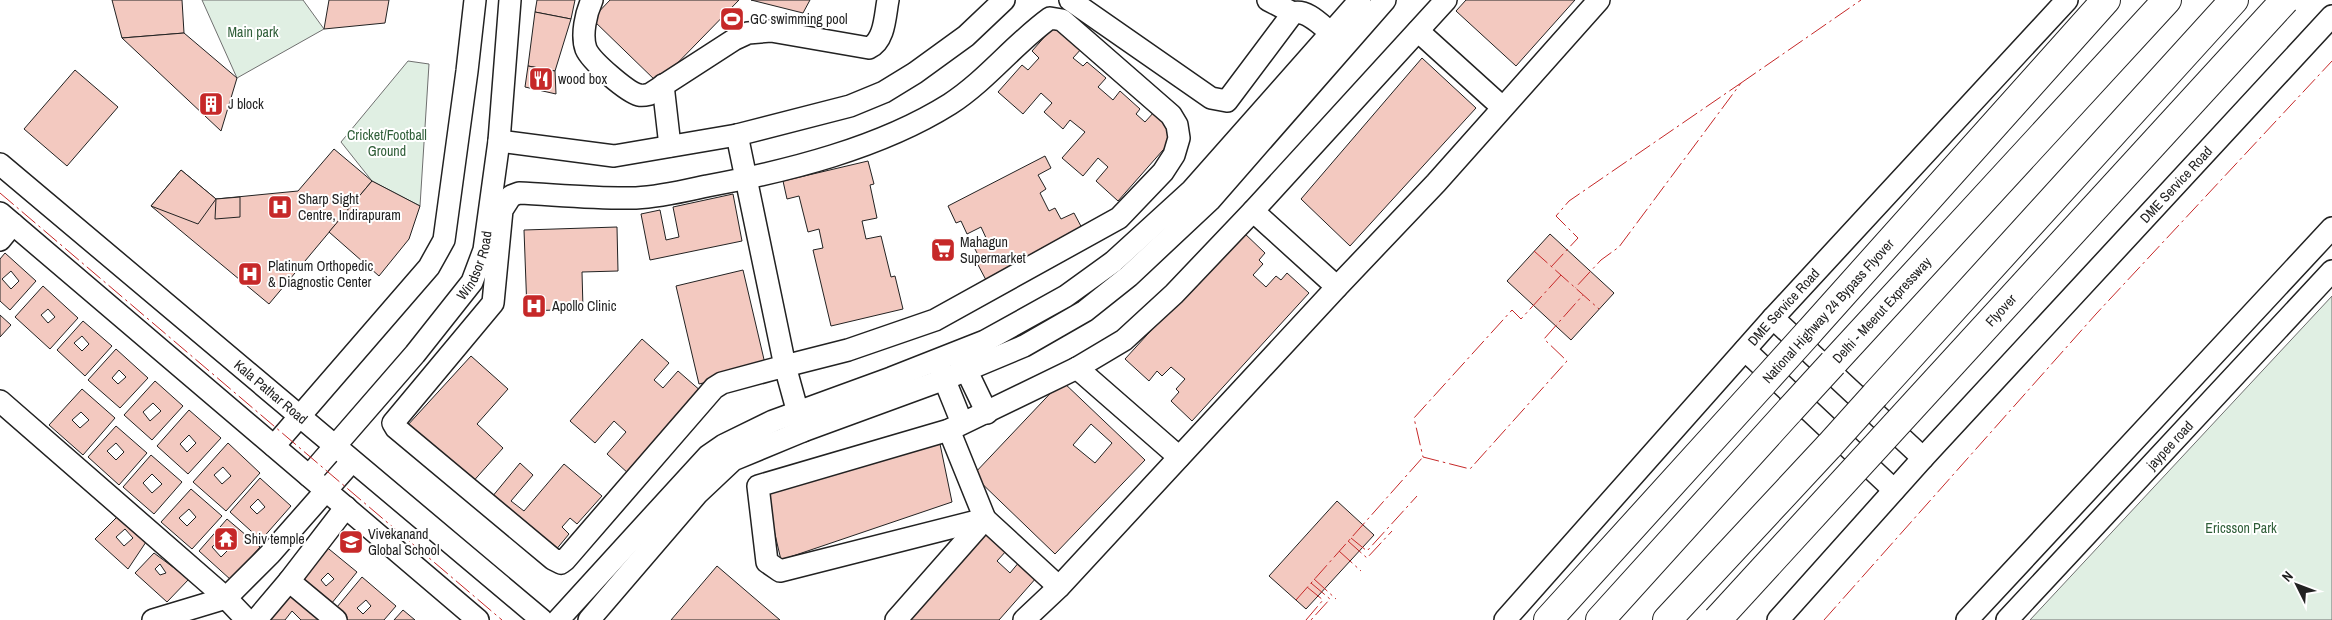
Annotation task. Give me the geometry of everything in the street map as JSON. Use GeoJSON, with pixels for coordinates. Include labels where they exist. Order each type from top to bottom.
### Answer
{"type":"FeatureCollection","features":[{"type":"Feature","properties":{"kind":"highway","name":"National Highway 24 Bypass Flyover"},"geometry":{"type":"LineString","coordinates":[[1548,620],[1877,258],[2106,0]]}},
{"type":"Feature","properties":{"kind":"highway","name":"Delhi - Meerut Expressway"},"geometry":{"type":"LineString","coordinates":[[1600,620],[1790,410],[2167,0]]}},
{"type":"Feature","properties":{"kind":"highway"},"geometry":{"type":"LineString","coordinates":[[1668,620],[1830,445],[2234,0]]}},
{"type":"Feature","properties":{"kind":"highway","name":"Flyover"},"geometry":{"type":"LineString","coordinates":[[1717,620],[2284,0]]}},
{"type":"Feature","properties":{"kind":"street"},"geometry":{"type":"LineString","coordinates":[[274,446],[429,267],[444,240],[475,0]]}},
{"type":"Feature","properties":{"kind":"street","name":"Windsor Road"},"geometry":{"type":"LineString","coordinates":[[309,476],[415,354],[472,282],[484,250],[499,141],[510,0]]}},
{"type":"Feature","properties":{"kind":"street"},"geometry":{"type":"LineString","coordinates":[[592,0],[588,10],[585,38],[586,49],[593,59],[636,95],[650,94],[735,38],[759,31],[869,48],[878,42],[888,0]]}},
{"type":"Feature","properties":{"kind":"street"},"geometry":{"type":"LineString","coordinates":[[499,141],[614,156],[737,135],[850,106],[884,92],[915,73],[966,36],[1004,0]]}},
{"type":"Feature","properties":{"kind":"street"},"geometry":{"type":"LineString","coordinates":[[1070,0],[1211,98],[1220,100],[1227,100],[1293,13]]}},
{"type":"Feature","properties":{"kind":"street"},"geometry":{"type":"LineString","coordinates":[[1268,0],[1293,13],[1302,13],[1332,33]]}},
{"type":"Feature","properties":{"kind":"street"},"geometry":{"type":"LineString","coordinates":[[963,361],[985,341],[1066,296],[1113,262],[1192,190],[1360,0]]}},
{"type":"Feature","properties":{"kind":"street"},"geometry":{"type":"LineString","coordinates":[[589,620],[698,492],[733,460],[963,361],[1024,346],[1084,312],[1129,276],[1210,200],[1385,0]]}},
{"type":"Feature","properties":{"kind":"street"},"geometry":{"type":"LineString","coordinates":[[985,519],[780,571],[767,562],[758,486],[956,427],[1077,368],[1124,340],[1174,294],[1254,211],[1446,0]]}},
{"type":"Feature","properties":{"kind":"street"},"geometry":{"type":"LineString","coordinates":[[1024,620],[1059,587],[1336,287],[1436,183],[1599,0]]}},
{"type":"Feature","properties":{"kind":"street","name":"DME Service Road"},"geometry":{"type":"LineString","coordinates":[[1505,620],[1773,318],[2067,0]]}},
{"type":"Feature","properties":{"kind":"street","name":"DME Service Road"},"geometry":{"type":"LineString","coordinates":[[1778,620],[1923,458],[2332,16]]}},
{"type":"Feature","properties":{"kind":"street"},"geometry":{"type":"LineString","coordinates":[[1050,18],[1062,20],[1171,115],[1177,125],[1179,138],[1174,155],[1163,172],[1119,218],[935,320],[848,350],[785,366],[731,379],[714,388],[561,563],[553,560],[394,425],[394,420],[492,303],[502,210],[511,196],[519,193],[638,198],[746,179],[862,146],[924,119],[972,88],[1050,18]]}},
{"type":"Feature","properties":{"kind":"street"},"geometry":{"type":"LineString","coordinates":[[1418,31],[1502,107]]}},
{"type":"Feature","properties":{"kind":"street"},"geometry":{"type":"LineString","coordinates":[[663,85],[670,146]]}},
{"type":"Feature","properties":{"kind":"street"},"geometry":{"type":"LineString","coordinates":[[737,135],[785,366],[803,431]]}},
{"type":"Feature","properties":{"kind":"street","name":"Kala Pathar Road"},"geometry":{"type":"LineString","coordinates":[[0,164],[334,447],[542,620]]}},
{"type":"Feature","properties":{"kind":"street"},"geometry":{"type":"LineString","coordinates":[[1254,211],[1336,287]]}},
{"type":"Feature","properties":{"kind":"street"},"geometry":{"type":"LineString","coordinates":[[4,226],[274,446],[478,620]]}},
{"type":"Feature","properties":{"kind":"street"},"geometry":{"type":"LineString","coordinates":[[1967,620],[2332,228]]}},
{"type":"Feature","properties":{"kind":"street","name":"jaypee road"},"geometry":{"type":"LineString","coordinates":[[2007,620],[2332,271]]}},
{"type":"Feature","properties":{"kind":"street"},"geometry":{"type":"LineString","coordinates":[[1773,318],[1923,458]]}},
{"type":"Feature","properties":{"kind":"street"},"geometry":{"type":"LineString","coordinates":[[2228,340],[2251,358]]}},
{"type":"Feature","properties":{"kind":"street"},"geometry":{"type":"LineString","coordinates":[[1745,350],[1894,490]]}},
{"type":"Feature","properties":{"kind":"street"},"geometry":{"type":"LineString","coordinates":[[963,361],[987,413]]}},
{"type":"Feature","properties":{"kind":"street"},"geometry":{"type":"LineString","coordinates":[[1077,368],[1179,457]]}},
{"type":"Feature","properties":{"kind":"street"},"geometry":{"type":"LineString","coordinates":[[558,620],[708,456],[751,432],[796,411],[941,370]]}},
{"type":"Feature","properties":{"kind":"street"},"geometry":{"type":"LineString","coordinates":[[941,370],[956,427],[985,519],[1059,587]]}},
{"type":"Feature","properties":{"kind":"street"},"geometry":{"type":"LineString","coordinates":[[0,400],[226,598],[247,620]]}},
{"type":"Feature","properties":{"kind":"street"},"geometry":{"type":"LineString","coordinates":[[153,620],[182,615],[226,598],[270,554],[352,462]]}},
{"type":"Feature","properties":{"kind":"street"},"geometry":{"type":"LineString","coordinates":[[256,620],[289,582],[346,507]]}},
{"type":"Feature","properties":{"kind":"street"},"geometry":{"type":"LineString","coordinates":[[896,620],[985,519]]}},
{"type":"Feature","properties":{"kind":"street"},"geometry":{"type":"LineString","coordinates":[[289,582],[336,620]]}},
{"type":"Feature","properties":{"kind":"green space","name":"Main park"},"geometry":{"type":"Polygon","coordinates":[[[202,0],[303,0],[324,29],[237,78],[202,0]]]}},
{"type":"Feature","properties":{"kind":"green space","name":"Cricket/Football Ground"},"geometry":{"type":"Polygon","coordinates":[[[408,61],[429,64],[420,206],[372,181],[341,142],[408,61]]]}},
{"type":"Feature","properties":{"kind":"green space","name":"Ericsson Park"},"geometry":{"type":"Polygon","coordinates":[[[2332,296],[2332,620],[2030,620],[2332,296]]]}},
{"type":"Feature","properties":{"kind":"building"},"geometry":{"type":"Polygon","coordinates":[[[112,0],[182,0],[184,33],[122,38],[112,0]]]}},
{"type":"Feature","properties":{"kind":"building"},"geometry":{"type":"Polygon","coordinates":[[[329,0],[389,0],[385,23],[324,29],[329,0]]]}},
{"type":"Feature","properties":{"kind":"building"},"geometry":{"type":"Polygon","coordinates":[[[537,0],[575,0],[571,19],[535,12],[537,0]]]}},
{"type":"Feature","properties":{"kind":"building"},"geometry":{"type":"Polygon","coordinates":[[[610,0],[739,0],[658,83],[592,19],[610,0]]]}},
{"type":"Feature","properties":{"kind":"building"},"geometry":{"type":"Polygon","coordinates":[[[751,0],[810,0],[803,13],[751,0]]]}},
{"type":"Feature","properties":{"kind":"building"},"geometry":{"type":"Polygon","coordinates":[[[1466,0],[1575,0],[1516,66],[1456,11],[1466,0]]]}},
{"type":"Feature","properties":{"kind":"building"},"geometry":{"type":"Polygon","coordinates":[[[535,12],[571,19],[555,71],[528,66],[535,12]]]}},
{"type":"Feature","properties":{"kind":"building"},"geometry":{"type":"Polygon","coordinates":[[[1055,25],[1082,48],[1073,58],[1083,66],[1087,62],[1106,78],[1098,87],[1113,100],[1120,91],[1140,109],[1136,114],[1145,122],[1154,112],[1178,133],[1118,201],[1096,181],[1108,167],[1098,158],[1083,176],[1062,158],[1085,132],[1070,120],[1063,129],[1044,112],[1052,103],[1041,93],[1023,114],[998,92],[1022,65],[1028,70],[1039,58],[1032,51],[1055,25]]]}},
{"type":"Feature","properties":{"kind":"building","name":"J block"},"geometry":{"type":"Polygon","coordinates":[[[184,33],[237,78],[221,131],[122,38],[184,33]]]}},
{"type":"Feature","properties":{"kind":"building"},"geometry":{"type":"Polygon","coordinates":[[[1422,58],[1476,108],[1350,246],[1301,199],[1422,58]]]}},
{"type":"Feature","properties":{"kind":"building","name":"wood box"},"geometry":{"type":"Polygon","coordinates":[[[528,66],[555,71],[556,94],[525,87],[528,66]]]}},
{"type":"Feature","properties":{"kind":"building"},"geometry":{"type":"Polygon","coordinates":[[[75,70],[118,107],[67,166],[24,129],[75,70]]]}},
{"type":"Feature","properties":{"kind":"building"},"geometry":{"type":"Polygon","coordinates":[[[334,149],[372,181],[269,304],[151,206],[181,170],[216,199],[298,191],[334,149]]]}},
{"type":"Feature","properties":{"kind":"building"},"geometry":{"type":"Polygon","coordinates":[[[1045,156],[1051,168],[1038,175],[1046,189],[1040,193],[1049,211],[1055,208],[1061,219],[1074,213],[1083,230],[986,280],[977,263],[981,261],[974,247],[987,240],[981,227],[967,234],[961,221],[956,223],[948,206],[1045,156]]]}},
{"type":"Feature","properties":{"kind":"building"},"geometry":{"type":"Polygon","coordinates":[[[868,161],[874,184],[870,185],[877,218],[862,221],[866,239],[881,236],[891,277],[895,276],[903,309],[831,326],[813,250],[823,248],[819,229],[808,232],[799,196],[787,199],[783,181],[868,161]]]}},
{"type":"Feature","properties":{"kind":"building"},"geometry":{"type":"Polygon","coordinates":[[[181,170],[216,199],[198,224],[151,206],[181,170]]]}},
{"type":"Feature","properties":{"kind":"building"},"geometry":{"type":"Polygon","coordinates":[[[372,181],[420,206],[409,239],[379,276],[329,232],[372,181]]]}},
{"type":"Feature","properties":{"kind":"building"},"geometry":{"type":"Polygon","coordinates":[[[733,194],[742,241],[650,260],[641,214],[660,210],[666,240],[679,237],[673,207],[733,194]]]}},
{"type":"Feature","properties":{"kind":"building"},"geometry":{"type":"Polygon","coordinates":[[[240,197],[240,217],[215,219],[216,199],[240,197]]]}},
{"type":"Feature","properties":{"kind":"building"},"geometry":{"type":"Polygon","coordinates":[[[617,227],[618,271],[582,272],[583,309],[527,311],[524,230],[617,227]]]}},
{"type":"Feature","properties":{"kind":"building"},"geometry":{"type":"Polygon","coordinates":[[[1242,231],[1265,253],[1259,260],[1263,264],[1253,275],[1266,287],[1276,276],[1281,280],[1287,273],[1309,293],[1192,421],[1171,401],[1179,392],[1176,389],[1185,379],[1171,367],[1162,376],[1157,371],[1149,381],[1125,359],[1242,231]]]}},
{"type":"Feature","properties":{"kind":"building"},"geometry":{"type":"Polygon","coordinates":[[[1550,234],[1614,293],[1571,340],[1507,281],[1550,234]]]}},
{"type":"Feature","properties":{"kind":"building"},"geometry":{"type":"Polygon","coordinates":[[[5,253],[36,281],[10,310],[0,301],[0,259],[5,253]],[[11,271],[2,279],[11,289],[19,281],[11,271]]]}},
{"type":"Feature","properties":{"kind":"building"},"geometry":{"type":"Polygon","coordinates":[[[743,270],[766,368],[699,384],[676,286],[743,270]]]}},
{"type":"Feature","properties":{"kind":"building"},"geometry":{"type":"Polygon","coordinates":[[[43,286],[78,318],[50,349],[15,317],[43,286]],[[48,309],[41,315],[48,323],[55,317],[48,309]]]}},
{"type":"Feature","properties":{"kind":"building"},"geometry":{"type":"Polygon","coordinates":[[[0,315],[11,325],[0,337],[0,315]]]}},
{"type":"Feature","properties":{"kind":"building"},"geometry":{"type":"Polygon","coordinates":[[[83,321],[112,346],[85,376],[57,350],[83,321]],[[82,336],[74,343],[82,351],[89,344],[82,336]]]}},
{"type":"Feature","properties":{"kind":"building"},"geometry":{"type":"Polygon","coordinates":[[[642,339],[669,363],[654,380],[663,388],[678,371],[702,392],[629,474],[607,454],[626,432],[614,421],[595,443],[570,421],[642,339]]]}},
{"type":"Feature","properties":{"kind":"building"},"geometry":{"type":"Polygon","coordinates":[[[116,349],[148,378],[120,408],[88,380],[116,349]],[[119,370],[112,378],[118,384],[126,377],[119,370]]]}},
{"type":"Feature","properties":{"kind":"building"},"geometry":{"type":"Polygon","coordinates":[[[471,356],[508,389],[477,424],[503,448],[470,485],[406,427],[471,356]]]}},
{"type":"Feature","properties":{"kind":"building"},"geometry":{"type":"Polygon","coordinates":[[[155,381],[183,406],[152,440],[124,415],[155,381]],[[153,403],[143,412],[150,421],[161,411],[153,403]]]}},
{"type":"Feature","properties":{"kind":"building"},"geometry":{"type":"Polygon","coordinates":[[[1062,381],[1145,460],[1055,554],[973,475],[1062,381]],[[1091,424],[1073,445],[1095,463],[1112,443],[1091,424]]]}},
{"type":"Feature","properties":{"kind":"building"},"geometry":{"type":"Polygon","coordinates":[[[82,389],[115,418],[83,455],[49,425],[82,389]],[[81,412],[72,420],[80,428],[89,420],[81,412]]]}},
{"type":"Feature","properties":{"kind":"building"},"geometry":{"type":"Polygon","coordinates":[[[189,410],[221,438],[188,474],[157,446],[189,410]],[[189,435],[180,444],[187,452],[196,443],[189,435]]]}},
{"type":"Feature","properties":{"kind":"building"},"geometry":{"type":"Polygon","coordinates":[[[116,426],[147,453],[119,485],[88,457],[116,426]],[[116,443],[107,451],[116,460],[124,452],[116,443]]]}},
{"type":"Feature","properties":{"kind":"building"},"geometry":{"type":"Polygon","coordinates":[[[228,443],[260,473],[226,511],[193,482],[228,443]],[[223,467],[214,475],[222,484],[231,476],[223,467]]]}},
{"type":"Feature","properties":{"kind":"building"},"geometry":{"type":"Polygon","coordinates":[[[940,444],[952,502],[781,560],[765,492],[940,444]]]}},
{"type":"Feature","properties":{"kind":"building"},"geometry":{"type":"Polygon","coordinates":[[[151,455],[182,482],[154,514],[123,487],[151,455]],[[152,474],[143,483],[152,493],[162,484],[152,474]]]}},
{"type":"Feature","properties":{"kind":"building"},"geometry":{"type":"Polygon","coordinates":[[[520,463],[533,475],[511,501],[524,511],[564,464],[602,496],[577,524],[570,518],[562,527],[569,534],[550,557],[487,503],[520,463]]]}},
{"type":"Feature","properties":{"kind":"building"},"geometry":{"type":"Polygon","coordinates":[[[260,478],[291,506],[261,540],[230,512],[260,478]],[[258,499],[250,507],[257,514],[265,507],[258,499]]]}},
{"type":"Feature","properties":{"kind":"building"},"geometry":{"type":"Polygon","coordinates":[[[191,489],[222,516],[192,549],[161,522],[191,489]],[[189,509],[179,518],[187,526],[196,517],[189,509]]]}},
{"type":"Feature","properties":{"kind":"building"},"geometry":{"type":"Polygon","coordinates":[[[1337,501],[1374,535],[1306,609],[1269,576],[1337,501]]]}},
{"type":"Feature","properties":{"kind":"building"},"geometry":{"type":"Polygon","coordinates":[[[117,517],[146,542],[128,569],[95,539],[117,517]],[[125,529],[116,537],[124,546],[133,538],[125,529]]]}},
{"type":"Feature","properties":{"kind":"building"},"geometry":{"type":"Polygon","coordinates":[[[227,519],[260,547],[231,580],[199,551],[227,519]],[[224,536],[212,547],[221,557],[232,546],[224,536]]]}},
{"type":"Feature","properties":{"kind":"building"},"geometry":{"type":"Polygon","coordinates":[[[984,531],[1007,550],[997,561],[1010,573],[1020,561],[1037,577],[999,620],[907,620],[984,531]]]}},
{"type":"Feature","properties":{"kind":"building"},"geometry":{"type":"Polygon","coordinates":[[[324,545],[357,572],[327,609],[294,583],[324,545]],[[328,573],[321,580],[326,586],[334,579],[328,573]]]}},
{"type":"Feature","properties":{"kind":"building"},"geometry":{"type":"Polygon","coordinates":[[[154,553],[189,579],[167,602],[135,573],[154,553]],[[160,564],[155,569],[160,575],[166,573],[160,564]]]}},
{"type":"Feature","properties":{"kind":"building"},"geometry":{"type":"Polygon","coordinates":[[[717,566],[780,620],[671,620],[717,566]]]}},
{"type":"Feature","properties":{"kind":"building"},"geometry":{"type":"Polygon","coordinates":[[[362,577],[396,606],[384,620],[341,620],[332,613],[362,577]],[[366,600],[357,608],[363,614],[371,606],[366,600]]]}},
{"type":"Feature","properties":{"kind":"building"},"geometry":{"type":"Polygon","coordinates":[[[295,589],[324,613],[319,620],[301,620],[292,611],[285,620],[269,620],[295,589]]]}},
{"type":"Feature","properties":{"kind":"building"},"geometry":{"type":"Polygon","coordinates":[[[403,610],[415,620],[394,620],[403,610]]]}},
{"type":"Feature","properties":{"kind":"power"},"geometry":{"type":"LineString","coordinates":[[1741,83],[1861,0]]}},
{"type":"Feature","properties":{"kind":"power"},"geometry":{"type":"LineString","coordinates":[[1824,620],[2096,314],[2332,61]]}},
{"type":"Feature","properties":{"kind":"power"},"geometry":{"type":"LineString","coordinates":[[1551,267],[1578,238],[1556,216],[1569,201],[1741,83],[1619,247],[1601,260],[1575,288]]}},
{"type":"Feature","properties":{"kind":"power"},"geometry":{"type":"LineString","coordinates":[[0,193],[502,620]]}},
{"type":"Feature","properties":{"kind":"power"},"geometry":{"type":"LineString","coordinates":[[1534,251],[1599,309]]}},
{"type":"Feature","properties":{"kind":"power"},"geometry":{"type":"LineString","coordinates":[[1561,275],[1521,319],[1512,310],[1414,418],[1423,457],[1470,469],[1567,361],[1544,339],[1583,295]]}},
{"type":"Feature","properties":{"kind":"power"},"geometry":{"type":"LineString","coordinates":[[1296,600],[1423,457]]}},
{"type":"Feature","properties":{"kind":"power"},"geometry":{"type":"LineString","coordinates":[[1351,538],[1367,551],[1417,496]]}},
{"type":"Feature","properties":{"kind":"power"},"geometry":{"type":"LineString","coordinates":[[1348,541],[1367,558],[1392,531]]}},
{"type":"Feature","properties":{"kind":"power"},"geometry":{"type":"LineString","coordinates":[[1339,551],[1361,571]]}},
{"type":"Feature","properties":{"kind":"power"},"geometry":{"type":"LineString","coordinates":[[1314,579],[1336,599]]}},
{"type":"Feature","properties":{"kind":"power"},"geometry":{"type":"LineString","coordinates":[[1311,583],[1330,599],[1311,620]]}},
{"type":"Feature","properties":{"kind":"power"},"geometry":{"type":"LineString","coordinates":[[1306,620],[1323,600],[1307,587]]}},
{"type":"Feature","properties":{"kind":"place","name":"GC swimming pool"},"geometry":{"type":"Point","coordinates":[732,19]}},
{"type":"Feature","properties":{"kind":"place","name":"wood box"},"geometry":{"type":"Point","coordinates":[541,79]}},
{"type":"Feature","properties":{"kind":"place","name":"J block"},"geometry":{"type":"Point","coordinates":[211,104]}},
{"type":"Feature","properties":{"kind":"place","name":"Sharp Sight Centre, Indirapuram"},"geometry":{"type":"Point","coordinates":[280,207]}},
{"type":"Feature","properties":{"kind":"place","name":"Mahagun Supermarket"},"geometry":{"type":"Point","coordinates":[943,250]}},
{"type":"Feature","properties":{"kind":"place","name":"Platinum Orthopedic & Diagnostic Center"},"geometry":{"type":"Point","coordinates":[250,274]}},
{"type":"Feature","properties":{"kind":"place","name":"Apollo Clinic"},"geometry":{"type":"Point","coordinates":[534,306]}},
{"type":"Feature","properties":{"kind":"place","name":"Shiv temple"},"geometry":{"type":"Point","coordinates":[226,539]}},
{"type":"Feature","properties":{"kind":"place","name":"Vivekanand Global School"},"geometry":{"type":"Point","coordinates":[351,542]}}]}
